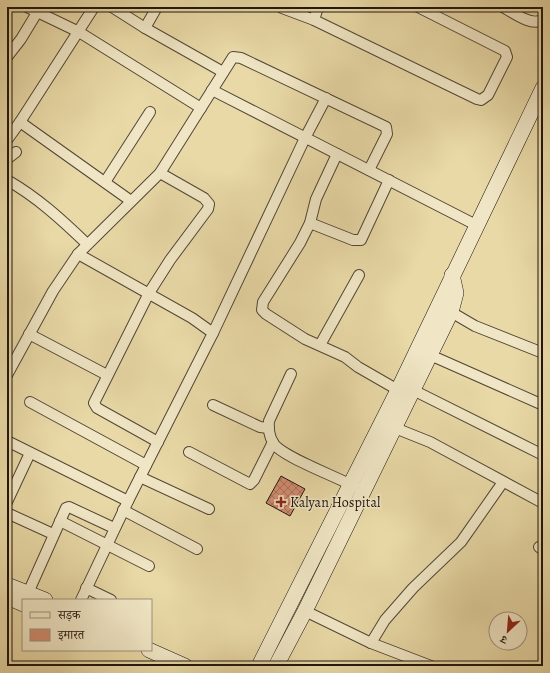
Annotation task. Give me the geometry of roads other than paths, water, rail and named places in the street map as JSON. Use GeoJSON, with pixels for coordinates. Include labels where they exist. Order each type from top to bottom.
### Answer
{"type":"FeatureCollection","features":[{"type":"Feature","properties":{"kind":"main road"},"geometry":{"type":"LineString","coordinates":[[259,666],[357,488],[406,390],[452,275],[539,108],[543,88]]}},
{"type":"Feature","properties":{"kind":"main road"},"geometry":{"type":"LineString","coordinates":[[276,666],[306,611],[357,488],[395,428],[406,390],[430,355],[451,312],[456,293],[452,275]]}},
{"type":"Feature","properties":{"kind":"main road"},"geometry":{"type":"LineString","coordinates":[[7,585],[26,598]]}},
{"type":"Feature","properties":{"kind":"main road"},"geometry":{"type":"LineString","coordinates":[[7,597],[26,598]]}},
{"type":"Feature","properties":{"kind":"main road"},"geometry":{"type":"LineString","coordinates":[[151,651],[185,666]]}},
{"type":"Feature","properties":{"kind":"street"},"geometry":{"type":"LineString","coordinates":[[7,140],[94,7]]}},
{"type":"Feature","properties":{"kind":"street"},"geometry":{"type":"LineString","coordinates":[[112,7],[126,11],[145,28],[223,72]]}},
{"type":"Feature","properties":{"kind":"street"},"geometry":{"type":"LineString","coordinates":[[145,28],[157,7]]}},
{"type":"Feature","properties":{"kind":"street"},"geometry":{"type":"LineString","coordinates":[[314,20],[318,7]]}},
{"type":"Feature","properties":{"kind":"street"},"geometry":{"type":"LineString","coordinates":[[282,8],[314,20],[477,99],[485,98],[488,95],[507,57],[505,51],[418,7]]}},
{"type":"Feature","properties":{"kind":"street"},"geometry":{"type":"LineString","coordinates":[[502,7],[529,20],[536,22],[543,19]]}},
{"type":"Feature","properties":{"kind":"street"},"geometry":{"type":"LineString","coordinates":[[7,57],[21,39],[34,9],[79,32],[201,108]]}},
{"type":"Feature","properties":{"kind":"street"},"geometry":{"type":"LineString","coordinates":[[7,375],[53,291],[78,254],[160,173],[233,57],[238,57],[386,127],[387,134],[370,170]]}},
{"type":"Feature","properties":{"kind":"street"},"geometry":{"type":"LineString","coordinates":[[212,90],[478,226]]}},
{"type":"Feature","properties":{"kind":"street"},"geometry":{"type":"LineString","coordinates":[[81,599],[114,528],[213,333],[305,138],[326,98]]}},
{"type":"Feature","properties":{"kind":"street"},"geometry":{"type":"LineString","coordinates":[[105,182],[150,112]]}},
{"type":"Feature","properties":{"kind":"street"},"geometry":{"type":"LineString","coordinates":[[20,122],[131,201]]}},
{"type":"Feature","properties":{"kind":"street"},"geometry":{"type":"LineString","coordinates":[[7,159],[16,152]]}},
{"type":"Feature","properties":{"kind":"street"},"geometry":{"type":"LineString","coordinates":[[337,154],[316,199],[310,223],[300,243],[262,306],[266,314],[305,339],[345,357],[358,367],[543,455]]}},
{"type":"Feature","properties":{"kind":"street"},"geometry":{"type":"LineString","coordinates":[[158,442],[95,406],[95,399],[149,293],[170,260],[208,209],[209,204],[204,198],[160,173]]}},
{"type":"Feature","properties":{"kind":"street"},"geometry":{"type":"LineString","coordinates":[[7,180],[22,188],[46,207],[87,244]]}},
{"type":"Feature","properties":{"kind":"street"},"geometry":{"type":"LineString","coordinates":[[310,223],[353,240],[361,240],[389,180]]}},
{"type":"Feature","properties":{"kind":"street"},"geometry":{"type":"LineString","coordinates":[[78,254],[192,318],[213,333]]}},
{"type":"Feature","properties":{"kind":"street"},"geometry":{"type":"LineString","coordinates":[[320,345],[359,275]]}},
{"type":"Feature","properties":{"kind":"street"},"geometry":{"type":"LineString","coordinates":[[451,312],[475,326],[543,353]]}},
{"type":"Feature","properties":{"kind":"street"},"geometry":{"type":"LineString","coordinates":[[29,334],[107,375]]}},
{"type":"Feature","properties":{"kind":"street"},"geometry":{"type":"LineString","coordinates":[[430,355],[543,405]]}},
{"type":"Feature","properties":{"kind":"street"},"geometry":{"type":"LineString","coordinates":[[291,374],[269,422],[273,442],[298,460],[357,488]]}},
{"type":"Feature","properties":{"kind":"street"},"geometry":{"type":"LineString","coordinates":[[30,402],[146,465]]}},
{"type":"Feature","properties":{"kind":"street"},"geometry":{"type":"LineString","coordinates":[[213,405],[260,427],[269,428]]}},
{"type":"Feature","properties":{"kind":"street"},"geometry":{"type":"LineString","coordinates":[[395,428],[430,442],[543,504]]}},
{"type":"Feature","properties":{"kind":"street"},"geometry":{"type":"LineString","coordinates":[[7,441],[30,452],[197,549]]}},
{"type":"Feature","properties":{"kind":"street"},"geometry":{"type":"LineString","coordinates":[[189,452],[250,484],[254,480],[273,442]]}},
{"type":"Feature","properties":{"kind":"street"},"geometry":{"type":"LineString","coordinates":[[7,502],[30,452]]}},
{"type":"Feature","properties":{"kind":"street"},"geometry":{"type":"LineString","coordinates":[[140,477],[209,509]]}},
{"type":"Feature","properties":{"kind":"street"},"geometry":{"type":"LineString","coordinates":[[370,643],[385,620],[413,588],[461,542],[503,482]]}},
{"type":"Feature","properties":{"kind":"street"},"geometry":{"type":"LineString","coordinates":[[26,598],[53,534],[66,508],[69,507],[114,528]]}},
{"type":"Feature","properties":{"kind":"street"},"geometry":{"type":"LineString","coordinates":[[7,513],[53,534]]}},
{"type":"Feature","properties":{"kind":"street"},"geometry":{"type":"LineString","coordinates":[[60,521],[149,566]]}},
{"type":"Feature","properties":{"kind":"street"},"geometry":{"type":"LineString","coordinates":[[86,588],[109,599]]}},
{"type":"Feature","properties":{"kind":"street"},"geometry":{"type":"LineString","coordinates":[[306,611],[370,643],[431,666]]}},
{"type":"Feature","properties":{"kind":"place","name":"Kalyan Hospital"},"geometry":{"type":"Point","coordinates":[281,502]}}]}
